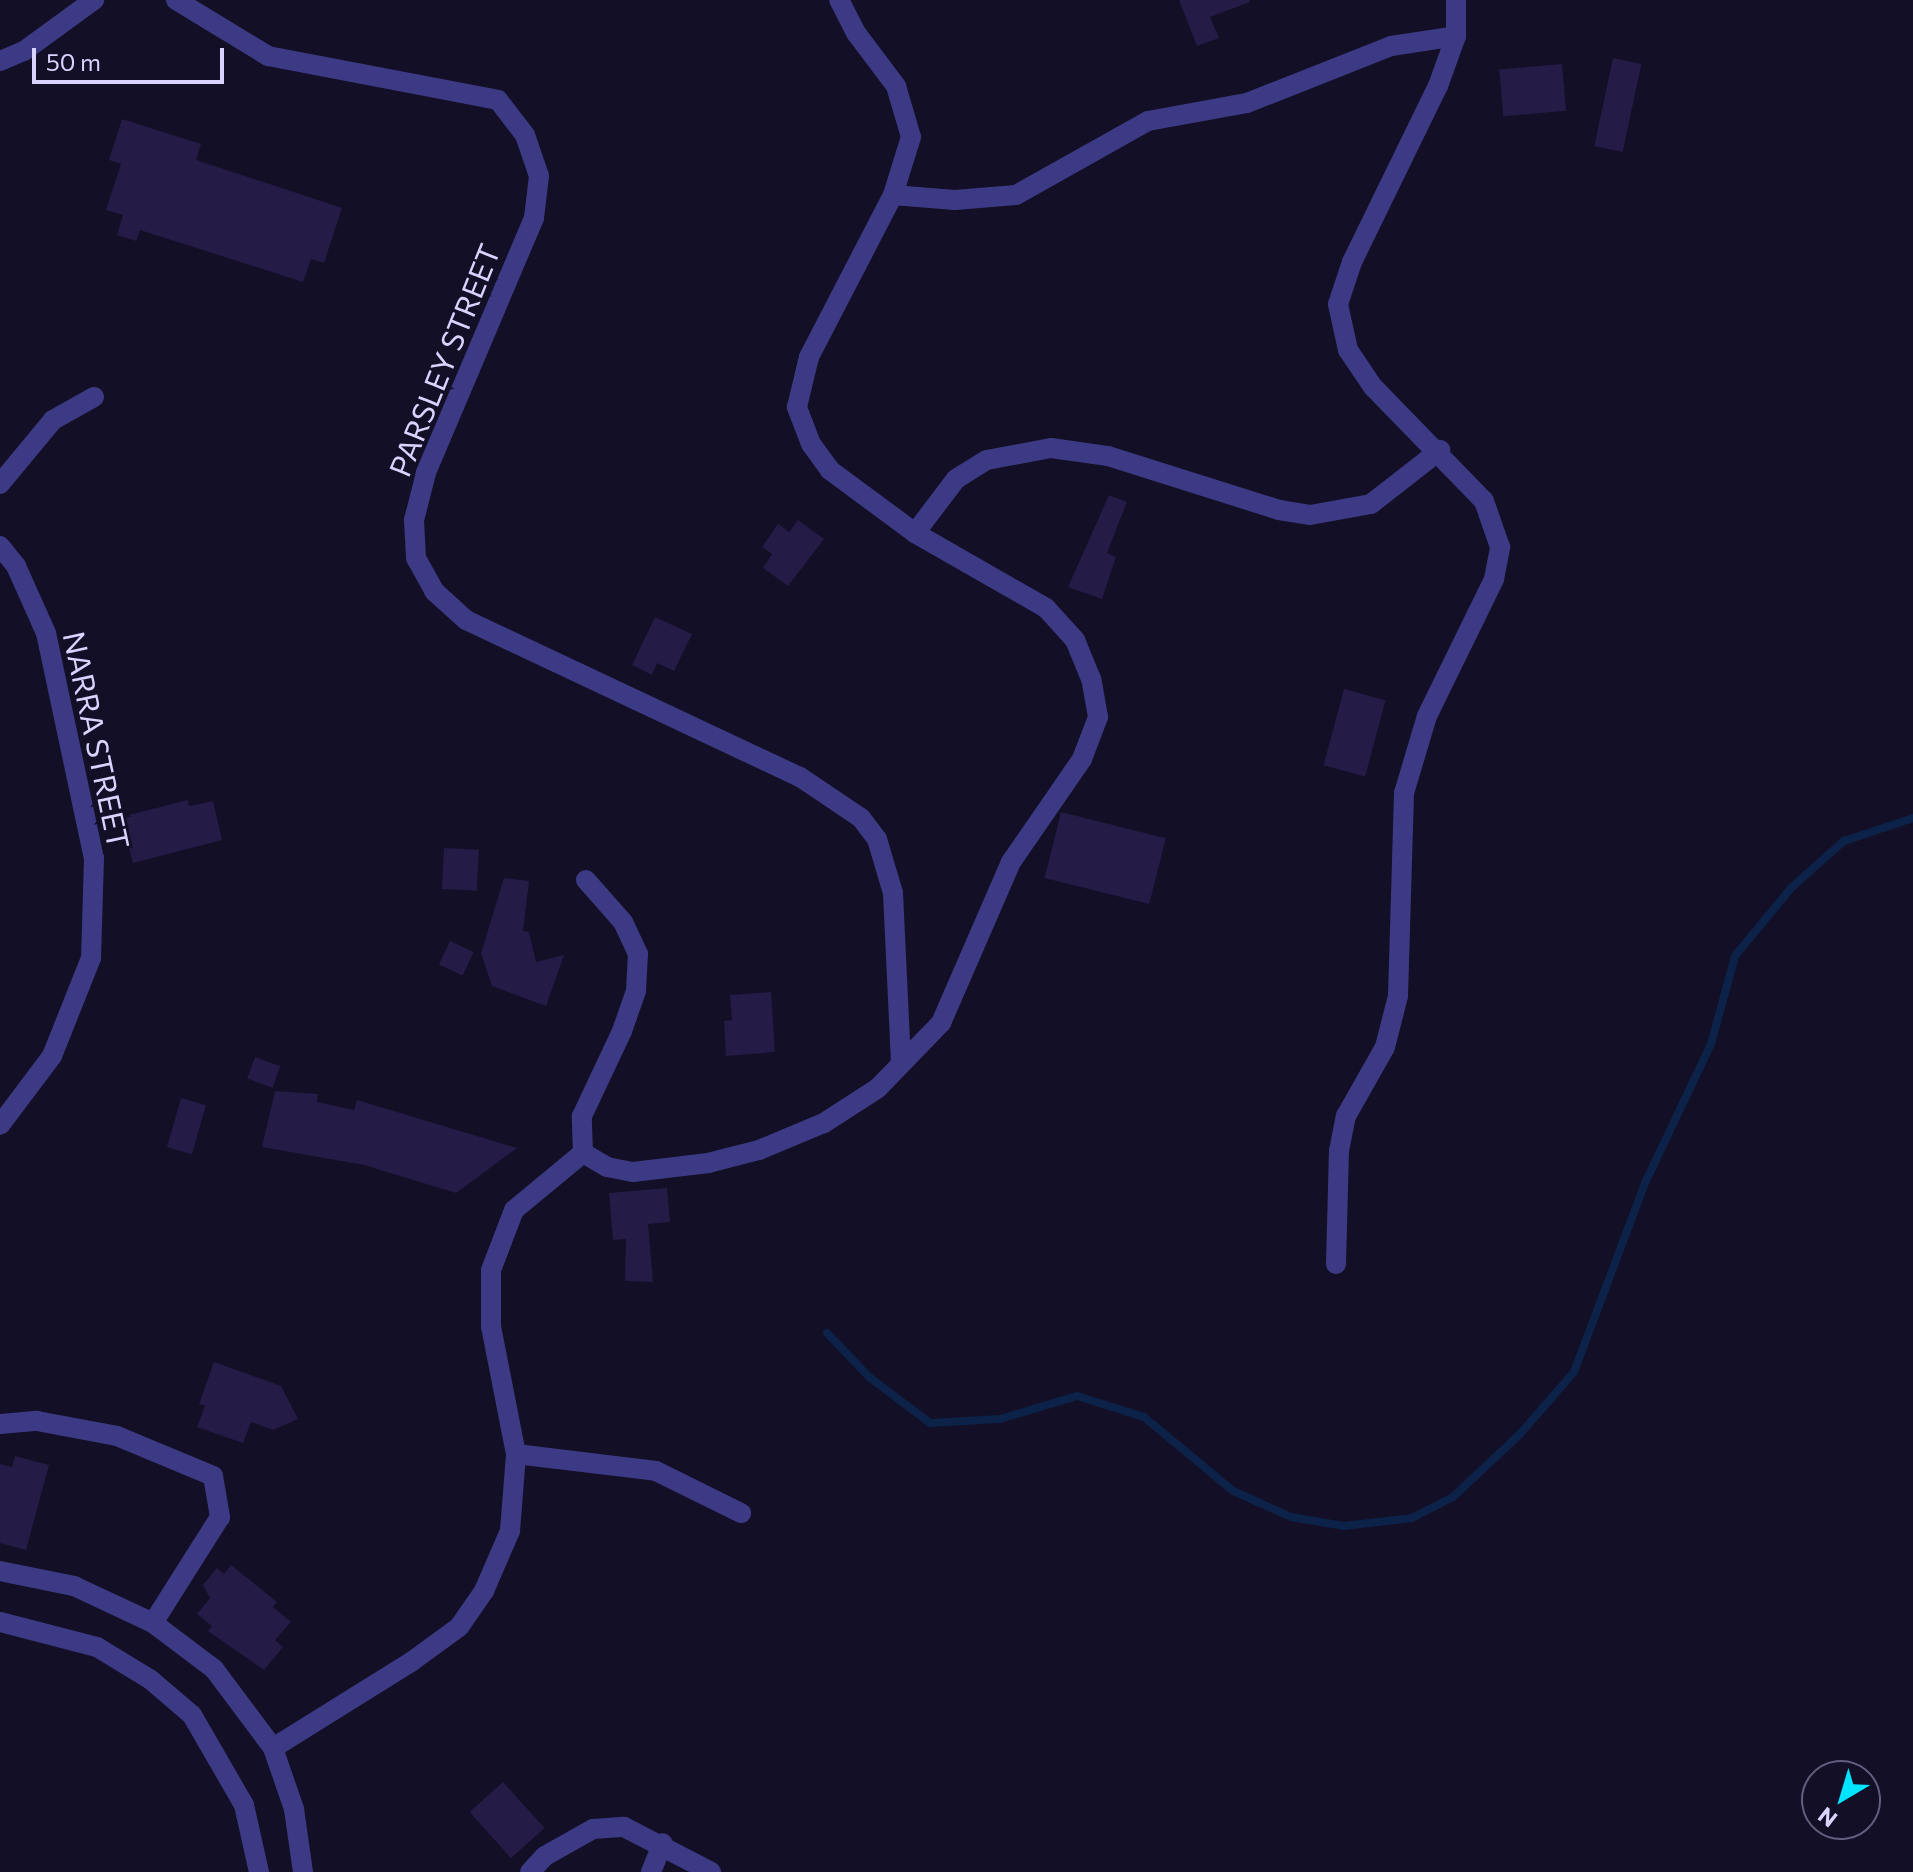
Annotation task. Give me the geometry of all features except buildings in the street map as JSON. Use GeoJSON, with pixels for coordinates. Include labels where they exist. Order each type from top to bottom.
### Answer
{"type":"FeatureCollection","features":[{"type":"Feature","properties":{"kind":"street"},"geometry":{"type":"LineString","coordinates":[[0,61],[24,51],[94,0]]}},
{"type":"Feature","properties":{"kind":"street","name":"PARSLEY STREET"},"geometry":{"type":"LineString","coordinates":[[176,0],[268,56],[498,100],[525,135],[539,176],[534,218],[426,473],[414,520],[416,558],[434,591],[466,620],[800,777],[861,818],[877,839],[893,893],[901,1063]]}},
{"type":"Feature","properties":{"kind":"street"},"geometry":{"type":"LineString","coordinates":[[583,1153],[607,1167],[633,1172],[708,1163],[759,1150],[824,1123],[878,1088],[941,1023],[1011,862],[1082,759],[1098,717],[1091,679],[1075,640],[1046,608],[915,533],[830,470],[811,444],[797,407],[809,357],[893,195],[911,137],[896,86],[856,33],[839,0]]}},
{"type":"Feature","properties":{"kind":"street"},"geometry":{"type":"LineString","coordinates":[[1336,1264],[1339,1151],[1346,1116],[1385,1047],[1398,996],[1404,793],[1427,716],[1494,579],[1500,547],[1484,501],[1440,450],[1373,387],[1348,350],[1338,304],[1456,36],[1456,0]]}},
{"type":"Feature","properties":{"kind":"street"},"geometry":{"type":"LineString","coordinates":[[893,195],[955,200],[1016,195],[1148,121],[1247,103],[1391,46],[1456,36]]}},
{"type":"Feature","properties":{"kind":"street"},"geometry":{"type":"LineString","coordinates":[[0,484],[53,420],[94,397]]}},
{"type":"Feature","properties":{"kind":"street"},"geometry":{"type":"LineString","coordinates":[[915,533],[956,479],[987,460],[1051,448],[1108,456],[1279,510],[1310,515],[1371,504],[1440,450]]}},
{"type":"Feature","properties":{"kind":"street","name":"NARRA STREET"},"geometry":{"type":"LineString","coordinates":[[0,546],[16,566],[46,633],[94,858],[91,958],[52,1056],[0,1125]]}},
{"type":"Feature","properties":{"kind":"street"},"geometry":{"type":"LineString","coordinates":[[583,1153],[582,1116],[622,1031],[636,991],[638,954],[623,922],[586,880]]}},
{"type":"Feature","properties":{"kind":"street"},"geometry":{"type":"LineString","coordinates":[[273,1748],[459,1627],[484,1591],[510,1531],[516,1454],[491,1326],[491,1270],[514,1210],[583,1153]]}},
{"type":"Feature","properties":{"kind":"street"},"geometry":{"type":"LineString","coordinates":[[0,1424],[37,1421],[117,1436],[213,1476],[220,1517],[153,1623]]}},
{"type":"Feature","properties":{"kind":"street"},"geometry":{"type":"LineString","coordinates":[[516,1454],[656,1471],[741,1513]]}},
{"type":"Feature","properties":{"kind":"street"},"geometry":{"type":"LineString","coordinates":[[0,1571],[74,1586],[153,1623],[214,1669],[273,1748],[294,1809],[303,1872]]}},
{"type":"Feature","properties":{"kind":"street"},"geometry":{"type":"LineString","coordinates":[[0,1622],[97,1647],[151,1680],[192,1715],[244,1805],[259,1872]]}},
{"type":"Feature","properties":{"kind":"street"},"geometry":{"type":"LineString","coordinates":[[530,1872],[545,1856],[593,1829],[624,1827],[663,1843],[711,1872]]}},
{"type":"Feature","properties":{"kind":"street"},"geometry":{"type":"LineString","coordinates":[[651,1872],[663,1843]]}},
{"type":"Feature","properties":{"kind":"waterway"},"geometry":{"type":"LineString","coordinates":[[827,1333],[869,1377],[930,1423],[1000,1419],[1077,1396],[1144,1417],[1233,1491],[1291,1517],[1344,1526],[1412,1518],[1453,1497],[1520,1434],[1574,1372],[1645,1183],[1711,1044],[1735,956],[1791,888],[1844,841],[1913,818]]}}]}
